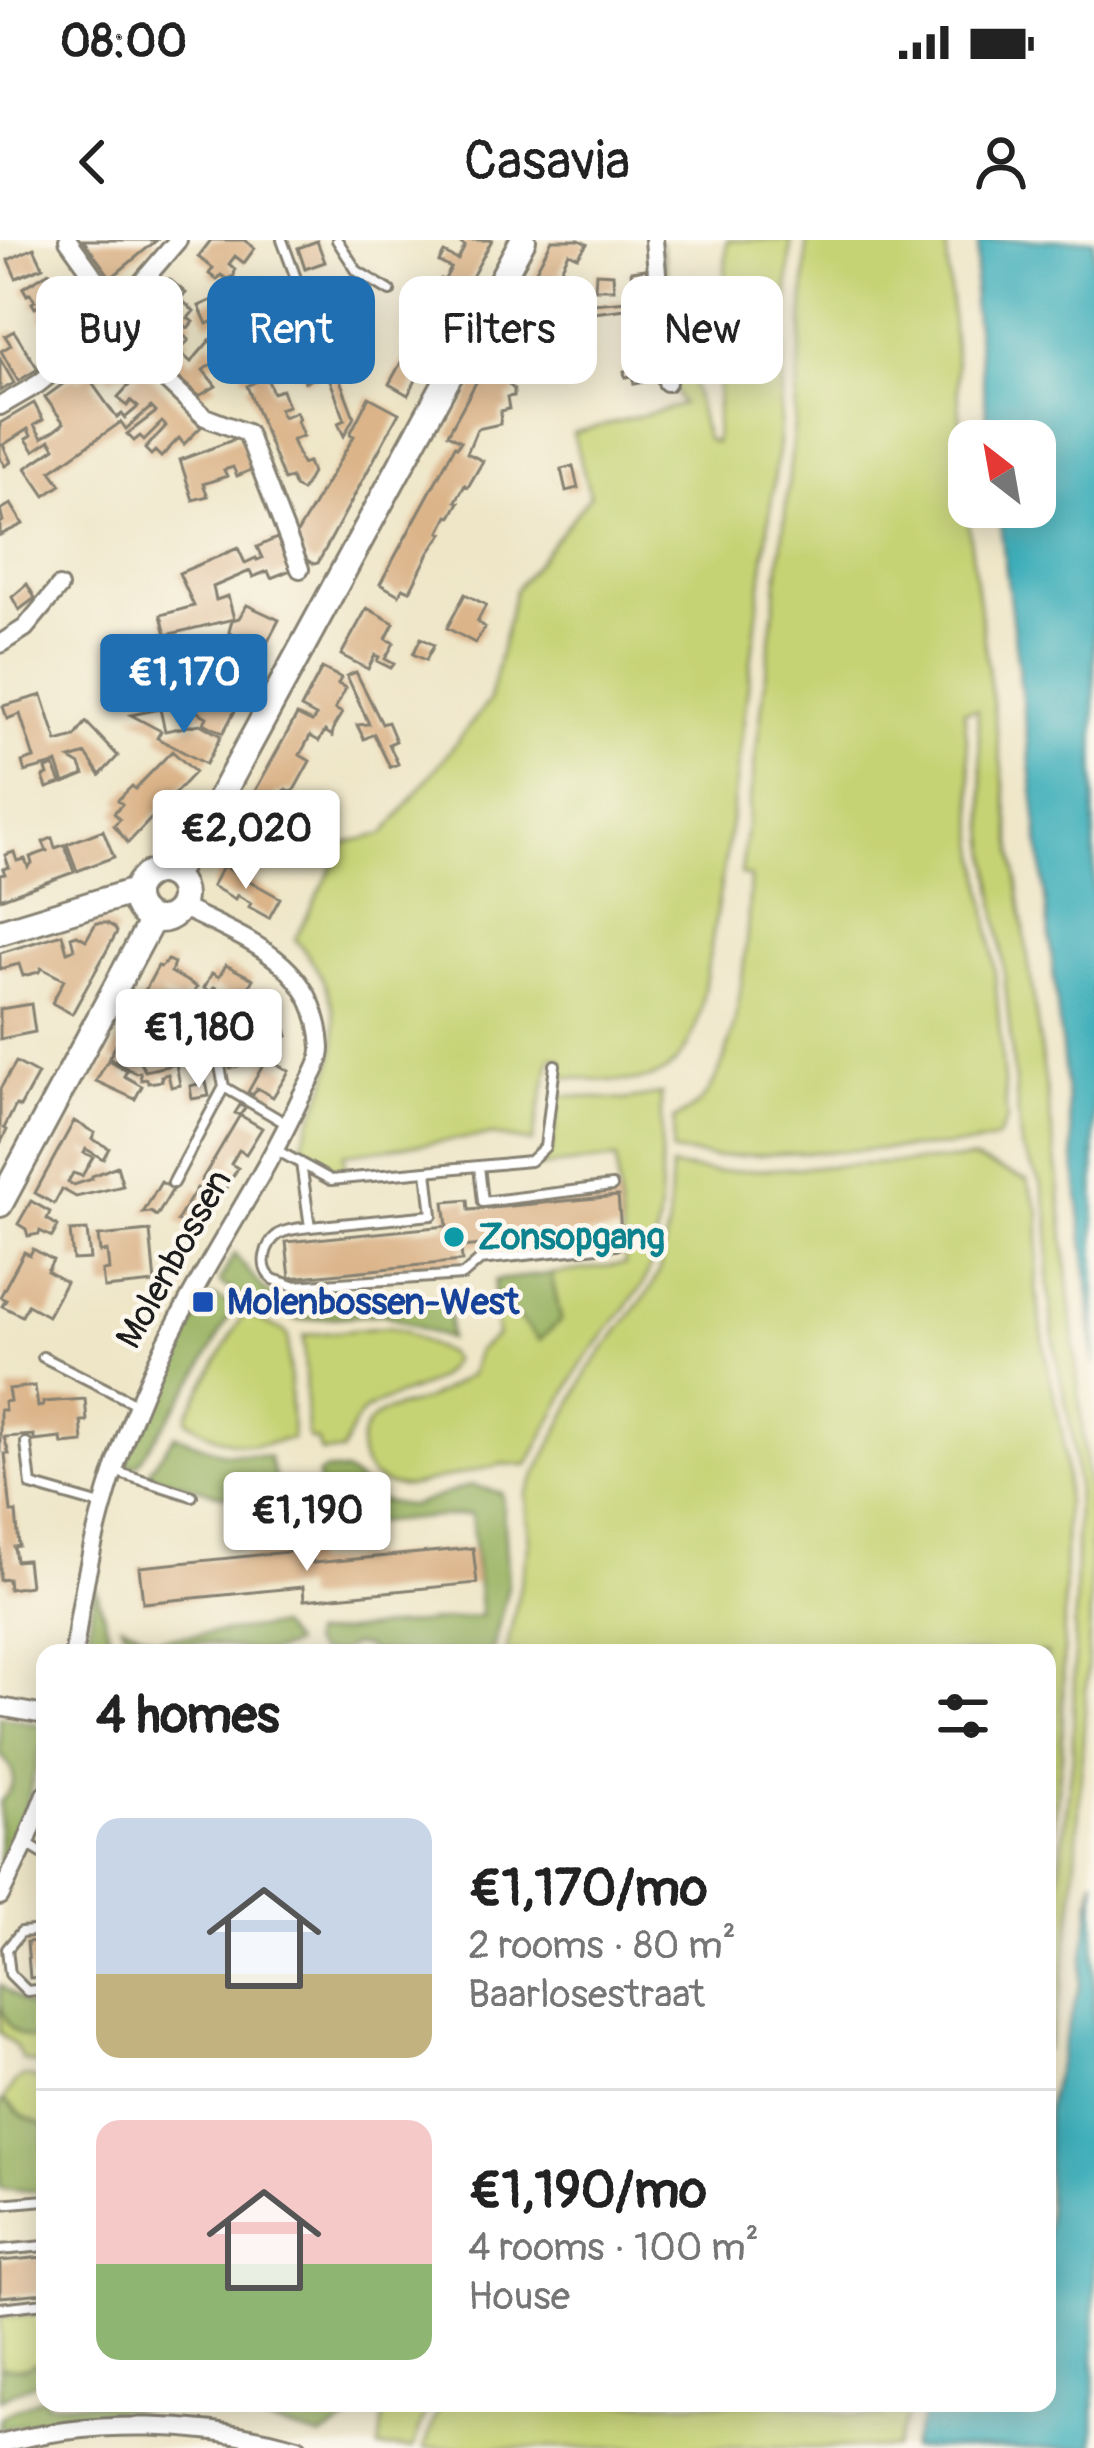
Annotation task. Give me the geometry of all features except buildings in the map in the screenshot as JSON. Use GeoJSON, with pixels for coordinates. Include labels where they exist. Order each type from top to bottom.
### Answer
{"type":"FeatureCollection","features":[{"type":"Feature","properties":{"kind":"street"},"geometry":{"type":"LineString","coordinates":[[68,240],[89,276]]}},
{"type":"Feature","properties":{"kind":"street"},"geometry":{"type":"LineString","coordinates":[[149,276],[178,240]]}},
{"type":"Feature","properties":{"kind":"street"},"geometry":{"type":"LineString","coordinates":[[172,876],[217,804],[523,240]]}},
{"type":"Feature","properties":{"kind":"street"},"geometry":{"type":"LineString","coordinates":[[654,240],[657,276]]}},
{"type":"Feature","properties":{"kind":"street"},"geometry":{"type":"LineString","coordinates":[[0,406],[38,384]]}},
{"type":"Feature","properties":{"kind":"street"},"geometry":{"type":"LineString","coordinates":[[174,384],[205,417],[247,433],[300,568]]}},
{"type":"Feature","properties":{"kind":"street"},"geometry":{"type":"LineString","coordinates":[[0,644],[25,628],[59,587]]}},
{"type":"Feature","properties":{"kind":"street"},"geometry":{"type":"LineString","coordinates":[[150,873],[172,876],[182,888],[181,908],[170,918],[152,920],[138,908],[138,883],[150,873]]}},
{"type":"Feature","properties":{"kind":"street"},"geometry":{"type":"LineString","coordinates":[[0,932],[135,891]]}},
{"type":"Feature","properties":{"kind":"street","name":"Molenbossen"},"geometry":{"type":"LineString","coordinates":[[75,1644],[100,1505],[138,1405],[202,1275],[277,1150],[322,1053],[315,1013],[304,986],[274,956],[181,908]]}},
{"type":"Feature","properties":{"kind":"street"},"geometry":{"type":"LineString","coordinates":[[0,1204],[152,920]]}},
{"type":"Feature","properties":{"kind":"street"},"geometry":{"type":"LineString","coordinates":[[0,1707],[36,1713]]}},
{"type":"Feature","properties":{"kind":"street"},"geometry":{"type":"LineString","coordinates":[[0,1896],[36,1817]]}},
{"type":"Feature","properties":{"kind":"street"},"geometry":{"type":"LineString","coordinates":[[0,2444],[79,2430],[156,2426],[256,2436],[298,2448]]}},
{"type":"Feature","properties":{"kind":"lane"},"geometry":{"type":"LineString","coordinates":[[282,240],[295,276]]}},
{"type":"Feature","properties":{"kind":"lane"},"geometry":{"type":"LineString","coordinates":[[337,240],[357,271],[390,291]]}},
{"type":"Feature","properties":{"kind":"lane"},"geometry":{"type":"LineString","coordinates":[[173,1183],[224,1087],[209,1009]]}},
{"type":"Feature","properties":{"kind":"lane"},"geometry":{"type":"LineString","coordinates":[[277,1150],[331,1180],[530,1161],[545,1147],[555,1065]]}},
{"type":"Feature","properties":{"kind":"lane"},"geometry":{"type":"LineString","coordinates":[[224,1087],[289,1124]]}},
{"type":"Feature","properties":{"kind":"lane"},"geometry":{"type":"LineString","coordinates":[[301,1163],[310,1227]]}},
{"type":"Feature","properties":{"kind":"lane"},"geometry":{"type":"LineString","coordinates":[[479,1166],[482,1202],[612,1186]]}},
{"type":"Feature","properties":{"kind":"lane"},"geometry":{"type":"LineString","coordinates":[[427,1171],[431,1215],[283,1231],[267,1250],[267,1272],[274,1280],[293,1286],[463,1275],[480,1260],[616,1245]]}},
{"type":"Feature","properties":{"kind":"lane"},"geometry":{"type":"LineString","coordinates":[[43,1357],[138,1405]]}},
{"type":"Feature","properties":{"kind":"lane"},"geometry":{"type":"LineString","coordinates":[[26,1443],[31,1484],[100,1505]]}},
{"type":"Feature","properties":{"kind":"lane"},"geometry":{"type":"LineString","coordinates":[[112,1471],[192,1496]]}},
{"type":"Feature","properties":{"kind":"lane"},"geometry":{"type":"LineString","coordinates":[[26,1843],[36,1849]]}},
{"type":"Feature","properties":{"kind":"lane"},"geometry":{"type":"LineString","coordinates":[[36,1931],[21,1932],[8,1949],[10,1974],[27,1990],[36,1990]]}},
{"type":"Feature","properties":{"kind":"lane"},"geometry":{"type":"LineString","coordinates":[[0,2204],[36,2201]]}},
{"type":"Feature","properties":{"kind":"lane"},"geometry":{"type":"LineString","coordinates":[[0,2251],[36,2247]]}},
{"type":"Feature","properties":{"kind":"lane"},"geometry":{"type":"LineString","coordinates":[[0,2308],[36,2304]]}},
{"type":"Feature","properties":{"kind":"green space"},"geometry":{"type":"Polygon","coordinates":[[[660,240],[668,276],[663,276],[660,240]]]}},
{"type":"Feature","properties":{"kind":"green space"},"geometry":{"type":"Polygon","coordinates":[[[727,240],[791,240],[783,374],[783,276],[725,276],[727,240]]]}},
{"type":"Feature","properties":{"kind":"green space"},"geometry":{"type":"Polygon","coordinates":[[[807,240],[946,240],[960,420],[948,420],[948,528],[969,528],[1058,1174],[1091,1520],[1090,1626],[1073,1906],[1056,2012],[1056,1893],[1073,1759],[1077,1486],[1048,1286],[1049,1217],[1041,1184],[1021,1147],[977,710],[964,711],[1007,1120],[997,1139],[972,1145],[715,1157],[672,1152],[674,1119],[698,1104],[712,1085],[724,1059],[739,996],[750,877],[741,875],[789,479],[807,240]]]}},
{"type":"Feature","properties":{"kind":"green space"},"geometry":{"type":"Polygon","coordinates":[[[672,384],[693,384],[706,439],[715,443],[718,384],[782,384],[730,829],[700,1014],[690,1041],[664,1072],[630,1081],[560,1077],[562,1059],[551,1057],[532,1143],[492,1135],[344,1154],[345,1169],[327,1167],[301,1149],[332,1066],[333,1008],[319,973],[295,939],[345,843],[384,834],[489,701],[515,590],[590,496],[573,433],[682,405],[672,384]]]}},
{"type":"Feature","properties":{"kind":"green space"},"geometry":{"type":"Polygon","coordinates":[[[661,1094],[661,1192],[651,1265],[643,1285],[581,1365],[528,1465],[503,1464],[412,1486],[377,1480],[361,1455],[369,1424],[382,1413],[434,1396],[471,1374],[477,1351],[497,1335],[494,1293],[539,1340],[561,1320],[551,1274],[625,1264],[616,1159],[537,1167],[551,1152],[560,1095],[624,1100],[661,1094]]]}},
{"type":"Feature","properties":{"kind":"green space"},"geometry":{"type":"Polygon","coordinates":[[[972,1159],[1027,1180],[1040,1213],[1036,1289],[1063,1435],[1066,1477],[1062,1752],[1056,1804],[1056,1644],[508,1644],[529,1542],[526,1495],[589,1369],[659,1272],[668,1227],[671,1167],[714,1172],[972,1159]]]}},
{"type":"Feature","properties":{"kind":"green space"},"geometry":{"type":"Polygon","coordinates":[[[234,1254],[264,1290],[293,1312],[466,1296],[450,1312],[449,1339],[383,1314],[298,1320],[221,1284],[234,1254]]]}},
{"type":"Feature","properties":{"kind":"green space"},"geometry":{"type":"Polygon","coordinates":[[[551,1274],[561,1320],[539,1340],[494,1293],[495,1280],[551,1274]]]}},
{"type":"Feature","properties":{"kind":"green space"},"geometry":{"type":"Polygon","coordinates":[[[213,1296],[232,1305],[232,1311],[198,1375],[137,1465],[129,1466],[126,1459],[168,1360],[213,1296]]]}},
{"type":"Feature","properties":{"kind":"green space"},"geometry":{"type":"Polygon","coordinates":[[[248,1315],[288,1337],[292,1439],[242,1444],[187,1420],[242,1317],[248,1315]]]}},
{"type":"Feature","properties":{"kind":"green space"},"geometry":{"type":"Polygon","coordinates":[[[387,1327],[403,1331],[452,1360],[434,1380],[360,1416],[342,1452],[321,1452],[317,1440],[307,1434],[304,1335],[387,1327]]]}},
{"type":"Feature","properties":{"kind":"green space"},"geometry":{"type":"Polygon","coordinates":[[[175,1435],[220,1452],[269,1457],[279,1492],[223,1496],[152,1475],[149,1471],[175,1435]]]}},
{"type":"Feature","properties":{"kind":"green space"},"geometry":{"type":"Polygon","coordinates":[[[344,1472],[381,1501],[411,1506],[471,1485],[502,1493],[508,1586],[494,1644],[311,1644],[311,1635],[481,1616],[471,1514],[323,1526],[318,1474],[344,1472]]]}},
{"type":"Feature","properties":{"kind":"green space"},"geometry":{"type":"Polygon","coordinates":[[[94,1589],[96,1589],[112,1644],[87,1644],[94,1589]]]}},
{"type":"Feature","properties":{"kind":"green space"},"geometry":{"type":"Polygon","coordinates":[[[121,1624],[156,1639],[278,1626],[293,1644],[198,1643],[128,1644],[121,1624]]]}},
{"type":"Feature","properties":{"kind":"green space"},"geometry":{"type":"Polygon","coordinates":[[[0,1716],[36,1724],[36,1767],[22,1822],[0,1873],[0,1802],[13,1778],[0,1754],[0,1716]]]}},
{"type":"Feature","properties":{"kind":"green space"},"geometry":{"type":"Polygon","coordinates":[[[0,1985],[36,2007],[36,2040],[15,2031],[2,2007],[0,1985]]]}},
{"type":"Feature","properties":{"kind":"green space"},"geometry":{"type":"Polygon","coordinates":[[[0,2010],[22,2036],[36,2040],[36,2064],[23,2060],[0,2032],[0,2010]]]}},
{"type":"Feature","properties":{"kind":"green space"},"geometry":{"type":"Polygon","coordinates":[[[23,2076],[36,2079],[36,2122],[3,2100],[23,2076]]]}},
{"type":"Feature","properties":{"kind":"green space"},"geometry":{"type":"Polygon","coordinates":[[[3,2100],[36,2122],[36,2191],[0,2188],[3,2100]]]}},
{"type":"Feature","properties":{"kind":"green space"},"geometry":{"type":"Polygon","coordinates":[[[36,2315],[36,2364],[0,2367],[0,2318],[36,2315]]]}},
{"type":"Feature","properties":{"kind":"green space"},"geometry":{"type":"Polygon","coordinates":[[[36,2364],[36,2381],[0,2399],[0,2367],[36,2364]]]}},
{"type":"Feature","properties":{"kind":"green space"},"geometry":{"type":"Polygon","coordinates":[[[36,2400],[36,2412],[103,2412],[0,2429],[0,2417],[36,2400]]]}},
{"type":"Feature","properties":{"kind":"green space"},"geometry":{"type":"Polygon","coordinates":[[[214,2412],[294,2412],[328,2419],[340,2412],[358,2412],[320,2437],[214,2412]]]}},
{"type":"Feature","properties":{"kind":"green space"},"geometry":{"type":"Polygon","coordinates":[[[384,2412],[426,2412],[413,2448],[379,2448],[384,2412]]]}},
{"type":"Feature","properties":{"kind":"green space"},"geometry":{"type":"Polygon","coordinates":[[[438,2412],[825,2412],[883,2417],[885,2412],[908,2412],[894,2448],[424,2448],[438,2412]]]}},
{"type":"Feature","properties":{"kind":"water"},"geometry":{"type":"Polygon","coordinates":[[[979,240],[1094,240],[1094,1365],[1001,528],[1056,528],[1056,420],[987,420],[973,303],[979,240]]]}},
{"type":"Feature","properties":{"kind":"water"},"geometry":{"type":"Polygon","coordinates":[[[1094,1878],[1094,2448],[910,2448],[924,2412],[1056,2412],[1056,2072],[1080,1983],[1094,1878]]]}},
{"type":"Feature","properties":{"kind":"place","name":"Zonsopgang"},"geometry":{"type":"Point","coordinates":[454,1237]}},
{"type":"Feature","properties":{"kind":"place","name":"Molenbossen-West"},"geometry":{"type":"Point","coordinates":[203,1302]}}]}
